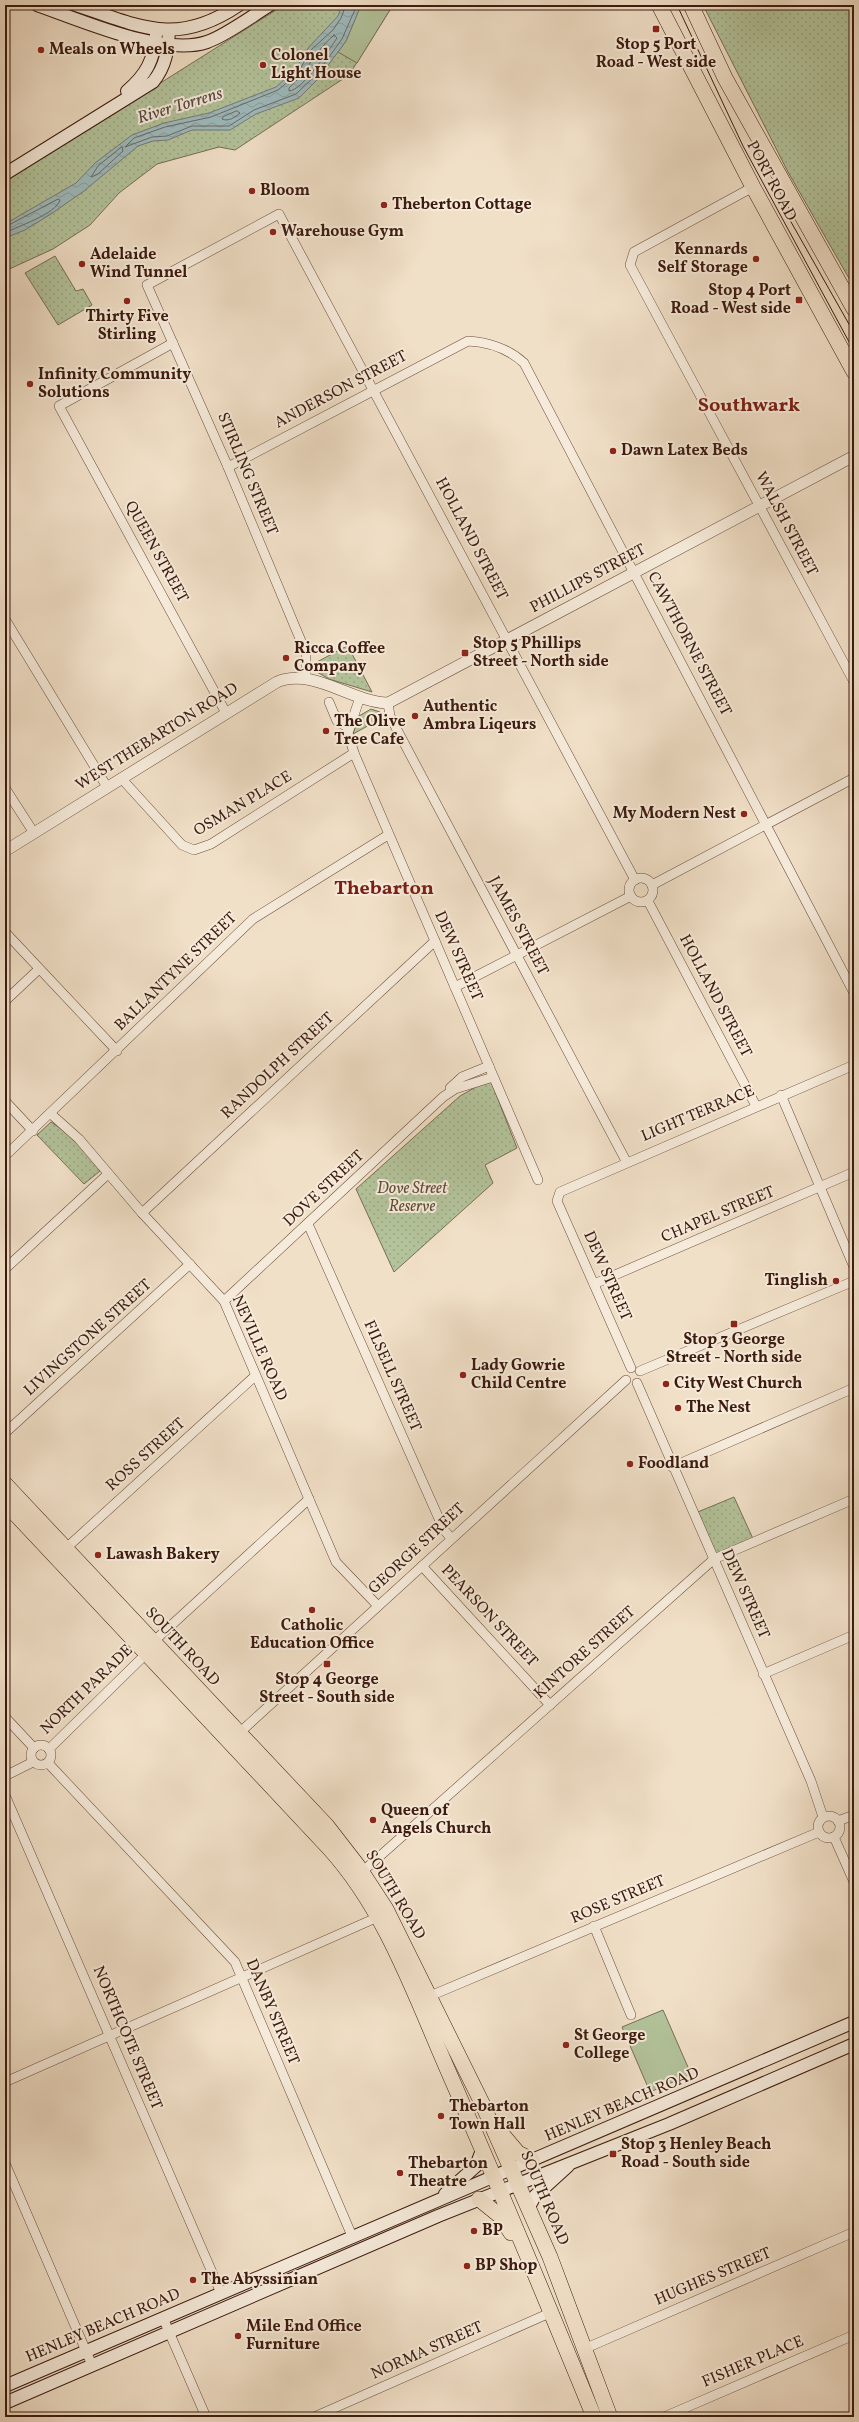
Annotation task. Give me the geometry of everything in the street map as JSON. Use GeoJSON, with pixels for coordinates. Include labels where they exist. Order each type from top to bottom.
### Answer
{"type":"FeatureCollection","features":[{"type":"Feature","properties":{"kind":"highway","name":"PORT ROAD"},"geometry":{"type":"LineString","coordinates":[[659,5],[753,187],[854,372]]}},
{"type":"Feature","properties":{"kind":"highway","name":"PORT ROAD"},"geometry":{"type":"LineString","coordinates":[[691,5],[725,78],[854,309]]}},
{"type":"Feature","properties":{"kind":"highway","name":"SOUTH ROAD"},"geometry":{"type":"LineString","coordinates":[[5,1484],[61,1553],[234,1737],[342,1862],[378,1917],[491,2121],[550,2257],[610,2417]]}},
{"type":"Feature","properties":{"kind":"highway","name":"SOUTH ROAD"},"geometry":{"type":"LineString","coordinates":[[5,1503],[61,1553]]}},
{"type":"Feature","properties":{"kind":"highway","name":"SOUTH ROAD"},"geometry":{"type":"LineString","coordinates":[[234,1737],[327,1826],[362,1872],[390,1916],[424,1999],[482,2150],[530,2258],[594,2417]]}},
{"type":"Feature","properties":{"kind":"highway"},"geometry":{"type":"LineString","coordinates":[[491,2121],[518,2152],[532,2160]]}},
{"type":"Feature","properties":{"kind":"highway"},"geometry":{"type":"LineString","coordinates":[[479,2199],[500,2216],[530,2258]]}},
{"type":"Feature","properties":{"kind":"main road"},"geometry":{"type":"LineString","coordinates":[[36,5],[155,43],[185,47],[209,41],[270,5]]}},
{"type":"Feature","properties":{"kind":"main road"},"geometry":{"type":"LineString","coordinates":[[76,5],[156,29],[169,30],[199,27],[218,19],[239,5]]}},
{"type":"Feature","properties":{"kind":"main road"},"geometry":{"type":"LineString","coordinates":[[108,108],[137,83],[147,70],[153,59],[156,29]]}},
{"type":"Feature","properties":{"kind":"main road"},"geometry":{"type":"LineString","coordinates":[[5,174],[108,108],[128,98],[153,82],[161,72],[168,45],[169,30]]}},
{"type":"Feature","properties":{"kind":"main road","name":"HENLEY BEACH ROAD"},"geometry":{"type":"LineString","coordinates":[[5,2386],[854,2022]]}},
{"type":"Feature","properties":{"kind":"main road","name":"HENLEY BEACH ROAD"},"geometry":{"type":"LineString","coordinates":[[5,2403],[169,2331],[500,2190],[576,2159],[669,2124],[854,2044]]}},
{"type":"Feature","properties":{"kind":"main road"},"geometry":{"type":"LineString","coordinates":[[438,2200],[476,2166],[482,2150]]}},
{"type":"Feature","properties":{"kind":"main road"},"geometry":{"type":"LineString","coordinates":[[529,2207],[535,2196],[576,2159]]}},
{"type":"Feature","properties":{"kind":"street","name":"WALSH STREET"},"geometry":{"type":"LineString","coordinates":[[753,187],[634,252],[630,265],[854,682]]}},
{"type":"Feature","properties":{"kind":"street","name":"HOLLAND STREET"},"geometry":{"type":"LineString","coordinates":[[147,285],[279,214],[635,880]]}},
{"type":"Feature","properties":{"kind":"street","name":"STIRLING STREET"},"geometry":{"type":"LineString","coordinates":[[147,285],[228,467],[306,653],[306,678]]}},
{"type":"Feature","properties":{"kind":"street","name":"ANDERSON STREET"},"geometry":{"type":"LineString","coordinates":[[228,467],[373,389],[468,341]]}},
{"type":"Feature","properties":{"kind":"street","name":"CAWTHORNE STREET"},"geometry":{"type":"LineString","coordinates":[[468,341],[479,342],[512,353],[524,364],[635,573],[766,825],[771,838],[854,993]]}},
{"type":"Feature","properties":{"kind":"street","name":"QUEEN STREET"},"geometry":{"type":"LineString","coordinates":[[173,343],[59,406],[226,713]]}},
{"type":"Feature","properties":{"kind":"street","name":"PHILLIPS STREET"},"geometry":{"type":"LineString","coordinates":[[388,702],[635,573],[854,456]]}},
{"type":"Feature","properties":{"kind":"street"},"geometry":{"type":"LineString","coordinates":[[5,619],[107,787]]}},
{"type":"Feature","properties":{"kind":"street","name":"WEST THEBARTON ROAD"},"geometry":{"type":"LineString","coordinates":[[5,851],[276,682],[290,677],[306,678],[360,697]]}},
{"type":"Feature","properties":{"kind":"street"},"geometry":{"type":"LineString","coordinates":[[360,697],[388,702]]}},
{"type":"Feature","properties":{"kind":"street","name":"DEW STREET"},"geometry":{"type":"LineString","coordinates":[[360,697],[348,733],[354,753],[388,835],[538,1180]]}},
{"type":"Feature","properties":{"kind":"street"},"geometry":{"type":"LineString","coordinates":[[329,702],[337,721],[349,728]]}},
{"type":"Feature","properties":{"kind":"street","name":"JAMES STREET"},"geometry":{"type":"LineString","coordinates":[[388,702],[390,716],[626,1161]]}},
{"type":"Feature","properties":{"kind":"street","name":"OSMAN PLACE"},"geometry":{"type":"LineString","coordinates":[[121,778],[182,845],[194,850],[211,844],[354,753]]}},
{"type":"Feature","properties":{"kind":"street"},"geometry":{"type":"LineString","coordinates":[[652,885],[854,778]]}},
{"type":"Feature","properties":{"kind":"street"},"geometry":{"type":"LineString","coordinates":[[5,788],[34,833]]}},
{"type":"Feature","properties":{"kind":"street","name":"CAWTHORNE STREET"},"geometry":{"type":"LineString","coordinates":[[766,825],[776,836],[854,981]]}},
{"type":"Feature","properties":{"kind":"street","name":"BALLANTYNE STREET"},"geometry":{"type":"LineString","coordinates":[[5,1156],[52,1114],[253,919],[388,835]]}},
{"type":"Feature","properties":{"kind":"street"},"geometry":{"type":"LineString","coordinates":[[642,878],[648,880],[652,885],[654,891],[648,900],[642,902],[631,896],[629,890],[635,880],[642,878]]}},
{"type":"Feature","properties":{"kind":"street"},"geometry":{"type":"LineString","coordinates":[[455,987],[631,896]]}},
{"type":"Feature","properties":{"kind":"street","name":"HOLLAND STREET"},"geometry":{"type":"LineString","coordinates":[[648,900],[756,1106]]}},
{"type":"Feature","properties":{"kind":"street"},"geometry":{"type":"LineString","coordinates":[[5,932],[117,1051]]}},
{"type":"Feature","properties":{"kind":"street","name":"RANDOLPH STREET"},"geometry":{"type":"LineString","coordinates":[[142,1212],[435,941]]}},
{"type":"Feature","properties":{"kind":"street"},"geometry":{"type":"LineString","coordinates":[[5,1000],[39,969]]}},
{"type":"Feature","properties":{"kind":"street","name":"LIGHT TERRACE"},"geometry":{"type":"LineString","coordinates":[[558,1196],[563,1188],[854,1065]]}},
{"type":"Feature","properties":{"kind":"street","name":"DOVE STREET"},"geometry":{"type":"LineString","coordinates":[[224,1301],[443,1097],[462,1077],[489,1066]]}},
{"type":"Feature","properties":{"kind":"street","name":"DOVE STREET"},"geometry":{"type":"LineString","coordinates":[[443,1097],[455,1088],[493,1077]]}},
{"type":"Feature","properties":{"kind":"street"},"geometry":{"type":"LineString","coordinates":[[781,1095],[854,1267]]}},
{"type":"Feature","properties":{"kind":"street"},"geometry":{"type":"LineString","coordinates":[[5,1101],[33,1131]]}},
{"type":"Feature","properties":{"kind":"street","name":"NEVILLE ROAD"},"geometry":{"type":"LineString","coordinates":[[52,1114],[79,1138],[108,1174],[224,1301],[336,1562],[378,1606]]}},
{"type":"Feature","properties":{"kind":"street","name":"CHAPEL STREET"},"geometry":{"type":"LineString","coordinates":[[594,1284],[854,1172]]}},
{"type":"Feature","properties":{"kind":"street"},"geometry":{"type":"LineString","coordinates":[[5,1269],[108,1174]]}},
{"type":"Feature","properties":{"kind":"street","name":"DEW STREET"},"geometry":{"type":"LineString","coordinates":[[558,1196],[557,1201],[631,1368]]}},
{"type":"Feature","properties":{"kind":"street","name":"FILSELL STREET"},"geometry":{"type":"LineString","coordinates":[[308,1224],[444,1530],[451,1538]]}},
{"type":"Feature","properties":{"kind":"street","name":"LIVINGSTONE STREET"},"geometry":{"type":"LineString","coordinates":[[5,1434],[190,1264]]}},
{"type":"Feature","properties":{"kind":"street"},"geometry":{"type":"LineString","coordinates":[[640,1372],[854,1281]]}},
{"type":"Feature","properties":{"kind":"street"},"geometry":{"type":"LineString","coordinates":[[631,1368],[636,1368],[640,1372],[641,1380],[637,1383],[630,1383],[626,1380],[625,1373],[631,1368]]}},
{"type":"Feature","properties":{"kind":"street","name":"ROSS STREET"},"geometry":{"type":"LineString","coordinates":[[61,1553],[255,1376]]}},
{"type":"Feature","properties":{"kind":"street","name":"GEORGE STREET"},"geometry":{"type":"LineString","coordinates":[[234,1737],[626,1380]]}},
{"type":"Feature","properties":{"kind":"street","name":"DEW STREET"},"geometry":{"type":"LineString","coordinates":[[637,1383],[672,1467],[811,1781],[823,1817]]}},
{"type":"Feature","properties":{"kind":"street"},"geometry":{"type":"LineString","coordinates":[[672,1467],[854,1388]]}},
{"type":"Feature","properties":{"kind":"street","name":"NORTH PARADE"},"geometry":{"type":"LineString","coordinates":[[49,1749],[150,1647],[309,1499]]}},
{"type":"Feature","properties":{"kind":"street","name":"KINTORE STREET"},"geometry":{"type":"LineString","coordinates":[[362,1872],[714,1559],[854,1499]]}},
{"type":"Feature","properties":{"kind":"street","name":"PEARSON STREET"},"geometry":{"type":"LineString","coordinates":[[422,1566],[550,1705]]}},
{"type":"Feature","properties":{"kind":"street"},"geometry":{"type":"LineString","coordinates":[[764,1674],[854,1635]]}},
{"type":"Feature","properties":{"kind":"street"},"geometry":{"type":"LineString","coordinates":[[5,1717],[34,1748]]}},
{"type":"Feature","properties":{"kind":"street"},"geometry":{"type":"LineString","coordinates":[[40,1745],[49,1749],[51,1756],[48,1763],[42,1766],[33,1762],[31,1753],[34,1748],[40,1745]]}},
{"type":"Feature","properties":{"kind":"street"},"geometry":{"type":"LineString","coordinates":[[5,1776],[33,1762]]}},
{"type":"Feature","properties":{"kind":"street","name":"DANBY STREET"},"geometry":{"type":"LineString","coordinates":[[48,1763],[235,1962],[352,2236]]}},
{"type":"Feature","properties":{"kind":"street","name":"NORTHCOTE STREET"},"geometry":{"type":"LineString","coordinates":[[5,1795],[221,2293]]}},
{"type":"Feature","properties":{"kind":"street"},"geometry":{"type":"LineString","coordinates":[[838,1821],[854,1815]]}},
{"type":"Feature","properties":{"kind":"street"},"geometry":{"type":"LineString","coordinates":[[830,1816],[838,1821],[840,1830],[834,1837],[824,1837],[819,1832],[818,1823],[823,1817],[830,1816]]}},
{"type":"Feature","properties":{"kind":"street","name":"ROSE STREET"},"geometry":{"type":"LineString","coordinates":[[424,1999],[819,1832]]}},
{"type":"Feature","properties":{"kind":"street"},"geometry":{"type":"LineString","coordinates":[[834,1837],[854,1882]]}},
{"type":"Feature","properties":{"kind":"street"},"geometry":{"type":"LineString","coordinates":[[5,2082],[241,1976],[378,1917]]}},
{"type":"Feature","properties":{"kind":"street"},"geometry":{"type":"LineString","coordinates":[[594,1926],[631,2015]]}},
{"type":"Feature","properties":{"kind":"street"},"geometry":{"type":"LineString","coordinates":[[5,2163],[92,2365]]}},
{"type":"Feature","properties":{"kind":"street","name":"HUGHES STREET"},"geometry":{"type":"LineString","coordinates":[[584,2349],[854,2232]]}},
{"type":"Feature","properties":{"kind":"street","name":"NORMA STREET"},"geometry":{"type":"LineString","coordinates":[[314,2417],[552,2312]]}},
{"type":"Feature","properties":{"kind":"street"},"geometry":{"type":"LineString","coordinates":[[163,2318],[206,2417]]}},
{"type":"Feature","properties":{"kind":"street","name":"FISHER PLACE"},"geometry":{"type":"LineString","coordinates":[[664,2417],[854,2336]]}},
{"type":"Feature","properties":{"kind":"green space"},"geometry":{"type":"Polygon","coordinates":[[[284,5],[393,5],[349,75],[235,150],[219,147],[157,164],[119,193],[90,225],[53,249],[5,271],[5,181],[284,5]]]}},
{"type":"Feature","properties":{"kind":"green space"},"geometry":{"type":"Polygon","coordinates":[[[361,5],[393,5],[357,63],[338,52],[346,41],[361,5]]]}},
{"type":"Feature","properties":{"kind":"green space"},"geometry":{"type":"Polygon","coordinates":[[[703,5],[854,5],[854,287],[788,172],[703,5]]]}},
{"type":"Feature","properties":{"kind":"green space"},"geometry":{"type":"Polygon","coordinates":[[[55,256],[76,291],[83,289],[92,305],[58,325],[25,273],[55,256]]]}},
{"type":"Feature","properties":{"kind":"green space"},"geometry":{"type":"Polygon","coordinates":[[[347,646],[372,692],[329,679],[317,672],[315,663],[347,646]]]}},
{"type":"Feature","properties":{"kind":"green space"},"geometry":{"type":"Polygon","coordinates":[[[371,709],[380,712],[384,717],[353,734],[359,716],[371,709]]]}},
{"type":"Feature","properties":{"kind":"green space","name":"Dove Street Reserve"},"geometry":{"type":"Polygon","coordinates":[[[490,1079],[517,1148],[485,1165],[493,1183],[394,1272],[356,1189],[460,1096],[490,1079]]]}},
{"type":"Feature","properties":{"kind":"green space"},"geometry":{"type":"Polygon","coordinates":[[[51,1122],[78,1140],[100,1171],[84,1184],[37,1135],[51,1122]]]}},
{"type":"Feature","properties":{"kind":"green space"},"geometry":{"type":"Polygon","coordinates":[[[734,1497],[754,1541],[714,1559],[693,1514],[734,1497]]]}},
{"type":"Feature","properties":{"kind":"green space"},"geometry":{"type":"Polygon","coordinates":[[[663,2010],[691,2074],[650,2092],[622,2027],[663,2010]]]}},
{"type":"Feature","properties":{"kind":"water","name":"River Torrens"},"geometry":{"type":"Polygon","coordinates":[[[342,5],[361,5],[346,41],[319,78],[299,98],[256,114],[230,130],[192,130],[168,140],[153,141],[138,146],[84,191],[51,214],[25,230],[5,238],[5,224],[76,183],[95,163],[132,135],[164,123],[209,113],[276,87],[294,71],[309,47],[338,16],[342,5]]]}},
{"type":"Feature","properties":{"kind":"tram line"},"geometry":{"type":"LineString","coordinates":[[677,5],[743,146],[854,351]]}},
{"type":"Feature","properties":{"kind":"tram line"},"geometry":{"type":"LineString","coordinates":[[778,199],[854,333]]}},
{"type":"Feature","properties":{"kind":"place","name":"Stop 5 Port Road - West side"},"geometry":{"type":"Point","coordinates":[656,29]}},
{"type":"Feature","properties":{"kind":"place","name":"Meals on Wheels"},"geometry":{"type":"Point","coordinates":[41,50]}},
{"type":"Feature","properties":{"kind":"place","name":"Colonel Light House"},"geometry":{"type":"Point","coordinates":[263,65]}},
{"type":"Feature","properties":{"kind":"place","name":"Bloom"},"geometry":{"type":"Point","coordinates":[252,191]}},
{"type":"Feature","properties":{"kind":"place","name":"Theberton Cottage"},"geometry":{"type":"Point","coordinates":[384,205]}},
{"type":"Feature","properties":{"kind":"place","name":"Warehouse Gym"},"geometry":{"type":"Point","coordinates":[273,232]}},
{"type":"Feature","properties":{"kind":"place","name":"Kennards Self Storage"},"geometry":{"type":"Point","coordinates":[756,259]}},
{"type":"Feature","properties":{"kind":"place","name":"Adelaide Wind Tunnel"},"geometry":{"type":"Point","coordinates":[82,264]}},
{"type":"Feature","properties":{"kind":"place","name":"Stop 4 Port Road - West side"},"geometry":{"type":"Point","coordinates":[799,300]}},
{"type":"Feature","properties":{"kind":"place","name":"Thirty Five Stirling"},"geometry":{"type":"Point","coordinates":[127,301]}},
{"type":"Feature","properties":{"kind":"place","name":"Infinity Community Solutions"},"geometry":{"type":"Point","coordinates":[30,384]}},
{"type":"Feature","properties":{"kind":"place","name":"Dawn Latex Beds"},"geometry":{"type":"Point","coordinates":[613,451]}},
{"type":"Feature","properties":{"kind":"place","name":"Stop 5 Phillips Street - North side"},"geometry":{"type":"Point","coordinates":[465,653]}},
{"type":"Feature","properties":{"kind":"place","name":"Ricca Coffee Company"},"geometry":{"type":"Point","coordinates":[286,658]}},
{"type":"Feature","properties":{"kind":"place","name":"Authentic Ambra Liqeurs"},"geometry":{"type":"Point","coordinates":[415,716]}},
{"type":"Feature","properties":{"kind":"place","name":"The Olive Tree Cafe"},"geometry":{"type":"Point","coordinates":[326,731]}},
{"type":"Feature","properties":{"kind":"place","name":"My Modern Nest"},"geometry":{"type":"Point","coordinates":[744,814]}},
{"type":"Feature","properties":{"kind":"place","name":"Tinglish"},"geometry":{"type":"Point","coordinates":[836,1281]}},
{"type":"Feature","properties":{"kind":"place","name":"Stop 3 George Street - North side"},"geometry":{"type":"Point","coordinates":[734,1324]}},
{"type":"Feature","properties":{"kind":"place","name":"Lady Gowrie Child Centre"},"geometry":{"type":"Point","coordinates":[463,1375]}},
{"type":"Feature","properties":{"kind":"place","name":"City West Church"},"geometry":{"type":"Point","coordinates":[666,1384]}},
{"type":"Feature","properties":{"kind":"place","name":"The Nest"},"geometry":{"type":"Point","coordinates":[678,1408]}},
{"type":"Feature","properties":{"kind":"place","name":"Foodland"},"geometry":{"type":"Point","coordinates":[630,1464]}},
{"type":"Feature","properties":{"kind":"place","name":"Lawash Bakery"},"geometry":{"type":"Point","coordinates":[98,1555]}},
{"type":"Feature","properties":{"kind":"place","name":"Catholic Education Office"},"geometry":{"type":"Point","coordinates":[312,1610]}},
{"type":"Feature","properties":{"kind":"place","name":"Stop 4 George Street - South side"},"geometry":{"type":"Point","coordinates":[327,1664]}},
{"type":"Feature","properties":{"kind":"place","name":"Queen of Angels Church"},"geometry":{"type":"Point","coordinates":[373,1820]}},
{"type":"Feature","properties":{"kind":"place","name":"St George College"},"geometry":{"type":"Point","coordinates":[566,2045]}},
{"type":"Feature","properties":{"kind":"place","name":"Thebarton Town Hall"},"geometry":{"type":"Point","coordinates":[441,2116]}},
{"type":"Feature","properties":{"kind":"place","name":"Stop 3 Henley Beach Road - South side"},"geometry":{"type":"Point","coordinates":[613,2154]}},
{"type":"Feature","properties":{"kind":"place","name":"Thebarton Theatre"},"geometry":{"type":"Point","coordinates":[400,2173]}},
{"type":"Feature","properties":{"kind":"place","name":"BP"},"geometry":{"type":"Point","coordinates":[474,2231]}},
{"type":"Feature","properties":{"kind":"place","name":"BP Shop"},"geometry":{"type":"Point","coordinates":[467,2266]}},
{"type":"Feature","properties":{"kind":"place","name":"The Abyssinian"},"geometry":{"type":"Point","coordinates":[193,2280]}},
{"type":"Feature","properties":{"kind":"place","name":"Mile End Office Furniture"},"geometry":{"type":"Point","coordinates":[238,2336]}},
{"type":"Feature","properties":{"kind":"district","name":"Southwark"},"geometry":{"type":"Point","coordinates":[749,406]}},
{"type":"Feature","properties":{"kind":"district","name":"Thebarton"},"geometry":{"type":"Point","coordinates":[384,889]}}]}
